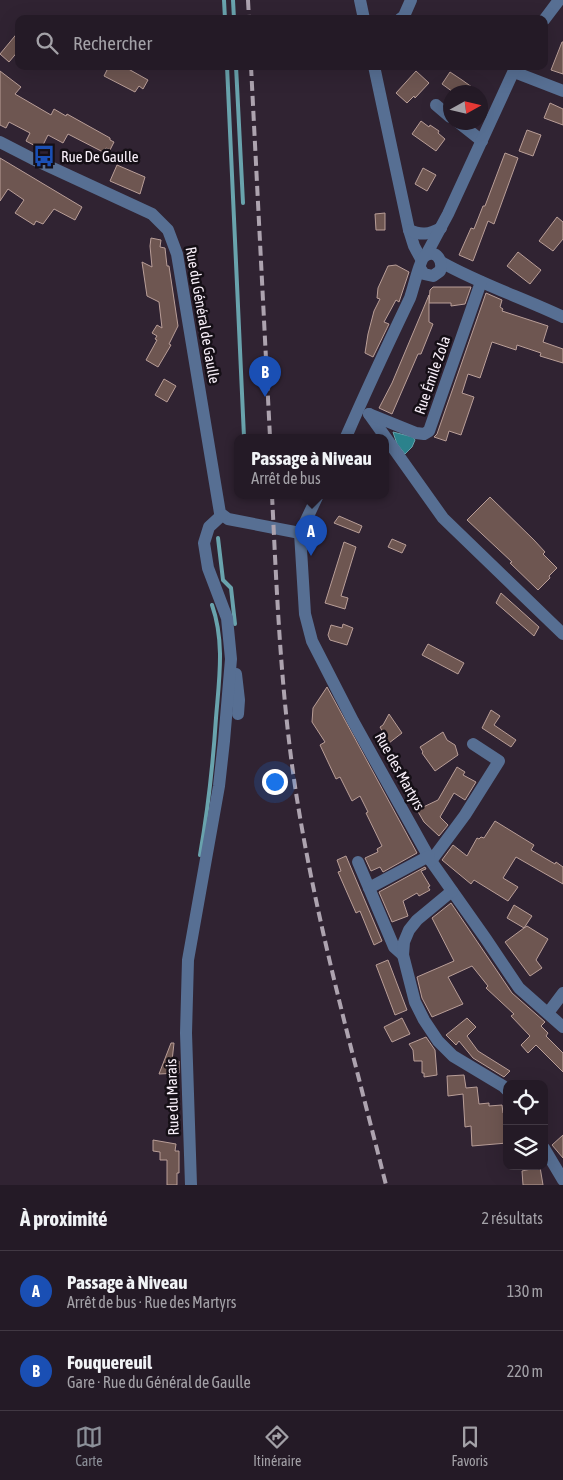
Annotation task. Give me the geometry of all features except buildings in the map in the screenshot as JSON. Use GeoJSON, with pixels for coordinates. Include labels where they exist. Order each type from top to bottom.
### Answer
{"type":"FeatureCollection","features":[{"type":"Feature","properties":{"kind":"street"},"geometry":{"type":"LineString","coordinates":[[360,0],[363,15]]}},
{"type":"Feature","properties":{"kind":"street"},"geometry":{"type":"LineString","coordinates":[[404,15],[411,0]]}},
{"type":"Feature","properties":{"kind":"street"},"geometry":{"type":"LineString","coordinates":[[548,15],[559,0]]}},
{"type":"Feature","properties":{"kind":"street"},"geometry":{"type":"LineString","coordinates":[[375,70],[414,246],[440,271],[412,294]]}},
{"type":"Feature","properties":{"kind":"street"},"geometry":{"type":"LineString","coordinates":[[468,277],[424,274],[441,228],[515,70]]}},
{"type":"Feature","properties":{"kind":"street"},"geometry":{"type":"LineString","coordinates":[[517,70],[563,91]]}},
{"type":"Feature","properties":{"kind":"street"},"geometry":{"type":"LineString","coordinates":[[436,105],[443,111]]}},
{"type":"Feature","properties":{"kind":"street"},"geometry":{"type":"LineString","coordinates":[[468,130],[482,141]]}},
{"type":"Feature","properties":{"kind":"street","name":"Rue du Général de Gaulle"},"geometry":{"type":"LineString","coordinates":[[0,142],[152,214],[168,230],[178,254],[219,510],[222,515]]}},
{"type":"Feature","properties":{"kind":"street"},"geometry":{"type":"LineString","coordinates":[[409,230],[417,234],[428,234],[441,228]]}},
{"type":"Feature","properties":{"kind":"street"},"geometry":{"type":"LineString","coordinates":[[429,260],[563,317]]}},
{"type":"Feature","properties":{"kind":"street"},"geometry":{"type":"LineString","coordinates":[[347,434],[429,260]]}},
{"type":"Feature","properties":{"kind":"street","name":"Rue Émile Zola"},"geometry":{"type":"LineString","coordinates":[[369,414],[416,433],[424,434],[429,431],[481,282]]}},
{"type":"Feature","properties":{"kind":"street"},"geometry":{"type":"LineString","coordinates":[[362,401],[383,434]]}},
{"type":"Feature","properties":{"kind":"street"},"geometry":{"type":"LineString","coordinates":[[389,442],[443,518],[563,634]]}},
{"type":"Feature","properties":{"kind":"street","name":"Rue des Martyrs"},"geometry":{"type":"LineString","coordinates":[[316,499],[300,533],[304,614],[310,635],[353,721],[430,858],[486,938],[518,988],[563,1027]]}},
{"type":"Feature","properties":{"kind":"street"},"geometry":{"type":"LineString","coordinates":[[238,714],[238,686],[227,618],[208,568],[205,552],[207,532],[222,515],[228,519],[300,533]]}},
{"type":"Feature","properties":{"kind":"street","name":"Rue du Marais"},"geometry":{"type":"LineString","coordinates":[[191,1185],[186,1033],[188,960],[208,852],[224,742],[231,649]]}},
{"type":"Feature","properties":{"kind":"street"},"geometry":{"type":"LineString","coordinates":[[369,888],[430,858],[465,815],[499,761],[473,744]]}},
{"type":"Feature","properties":{"kind":"street"},"geometry":{"type":"LineString","coordinates":[[358,862],[394,947],[403,955]]}},
{"type":"Feature","properties":{"kind":"street"},"geometry":{"type":"LineString","coordinates":[[452,891],[417,920],[409,930],[404,942],[403,955],[415,1002],[438,1041],[453,1056],[503,1086]]}},
{"type":"Feature","properties":{"kind":"street"},"geometry":{"type":"LineString","coordinates":[[548,1013],[563,993]]}},
{"type":"Feature","properties":{"kind":"street"},"geometry":{"type":"LineString","coordinates":[[548,1155],[563,1180]]}},
{"type":"Feature","properties":{"kind":"water"},"geometry":{"type":"Polygon","coordinates":[[[393,432],[413,437],[415,440],[412,447],[405,454],[397,444],[393,432]]]}},
{"type":"Feature","properties":{"kind":"waterway"},"geometry":{"type":"LineString","coordinates":[[224,0],[225,15]]}},
{"type":"Feature","properties":{"kind":"waterway"},"geometry":{"type":"LineString","coordinates":[[233,0],[234,15]]}},
{"type":"Feature","properties":{"kind":"waterway"},"geometry":{"type":"LineString","coordinates":[[227,70],[244,434]]}},
{"type":"Feature","properties":{"kind":"waterway"},"geometry":{"type":"LineString","coordinates":[[236,70],[243,203]]}},
{"type":"Feature","properties":{"kind":"waterway"},"geometry":{"type":"LineString","coordinates":[[218,538],[223,580],[231,588],[235,624]]}},
{"type":"Feature","properties":{"kind":"waterway"},"geometry":{"type":"LineString","coordinates":[[200,855],[212,769],[219,675],[219,633],[212,605]]}},
{"type":"Feature","properties":{"kind":"railway"},"geometry":{"type":"LineString","coordinates":[[248,0],[249,15]]}},
{"type":"Feature","properties":{"kind":"railway"},"geometry":{"type":"LineString","coordinates":[[251,70],[270,434]]}},
{"type":"Feature","properties":{"kind":"railway"},"geometry":{"type":"LineString","coordinates":[[272,499],[283,685],[297,799],[326,945],[386,1185]]}},
{"type":"Feature","properties":{"kind":"place","name":"Rue De Gaulle"},"geometry":{"type":"Point","coordinates":[44,156]}},
{"type":"Feature","properties":{"kind":"place","name":"Fouquereuil"},"geometry":{"type":"Point","coordinates":[265,397]}},
{"type":"Feature","properties":{"kind":"place","name":"Passage à Niveau"},"geometry":{"type":"Point","coordinates":[311,556]}}]}
